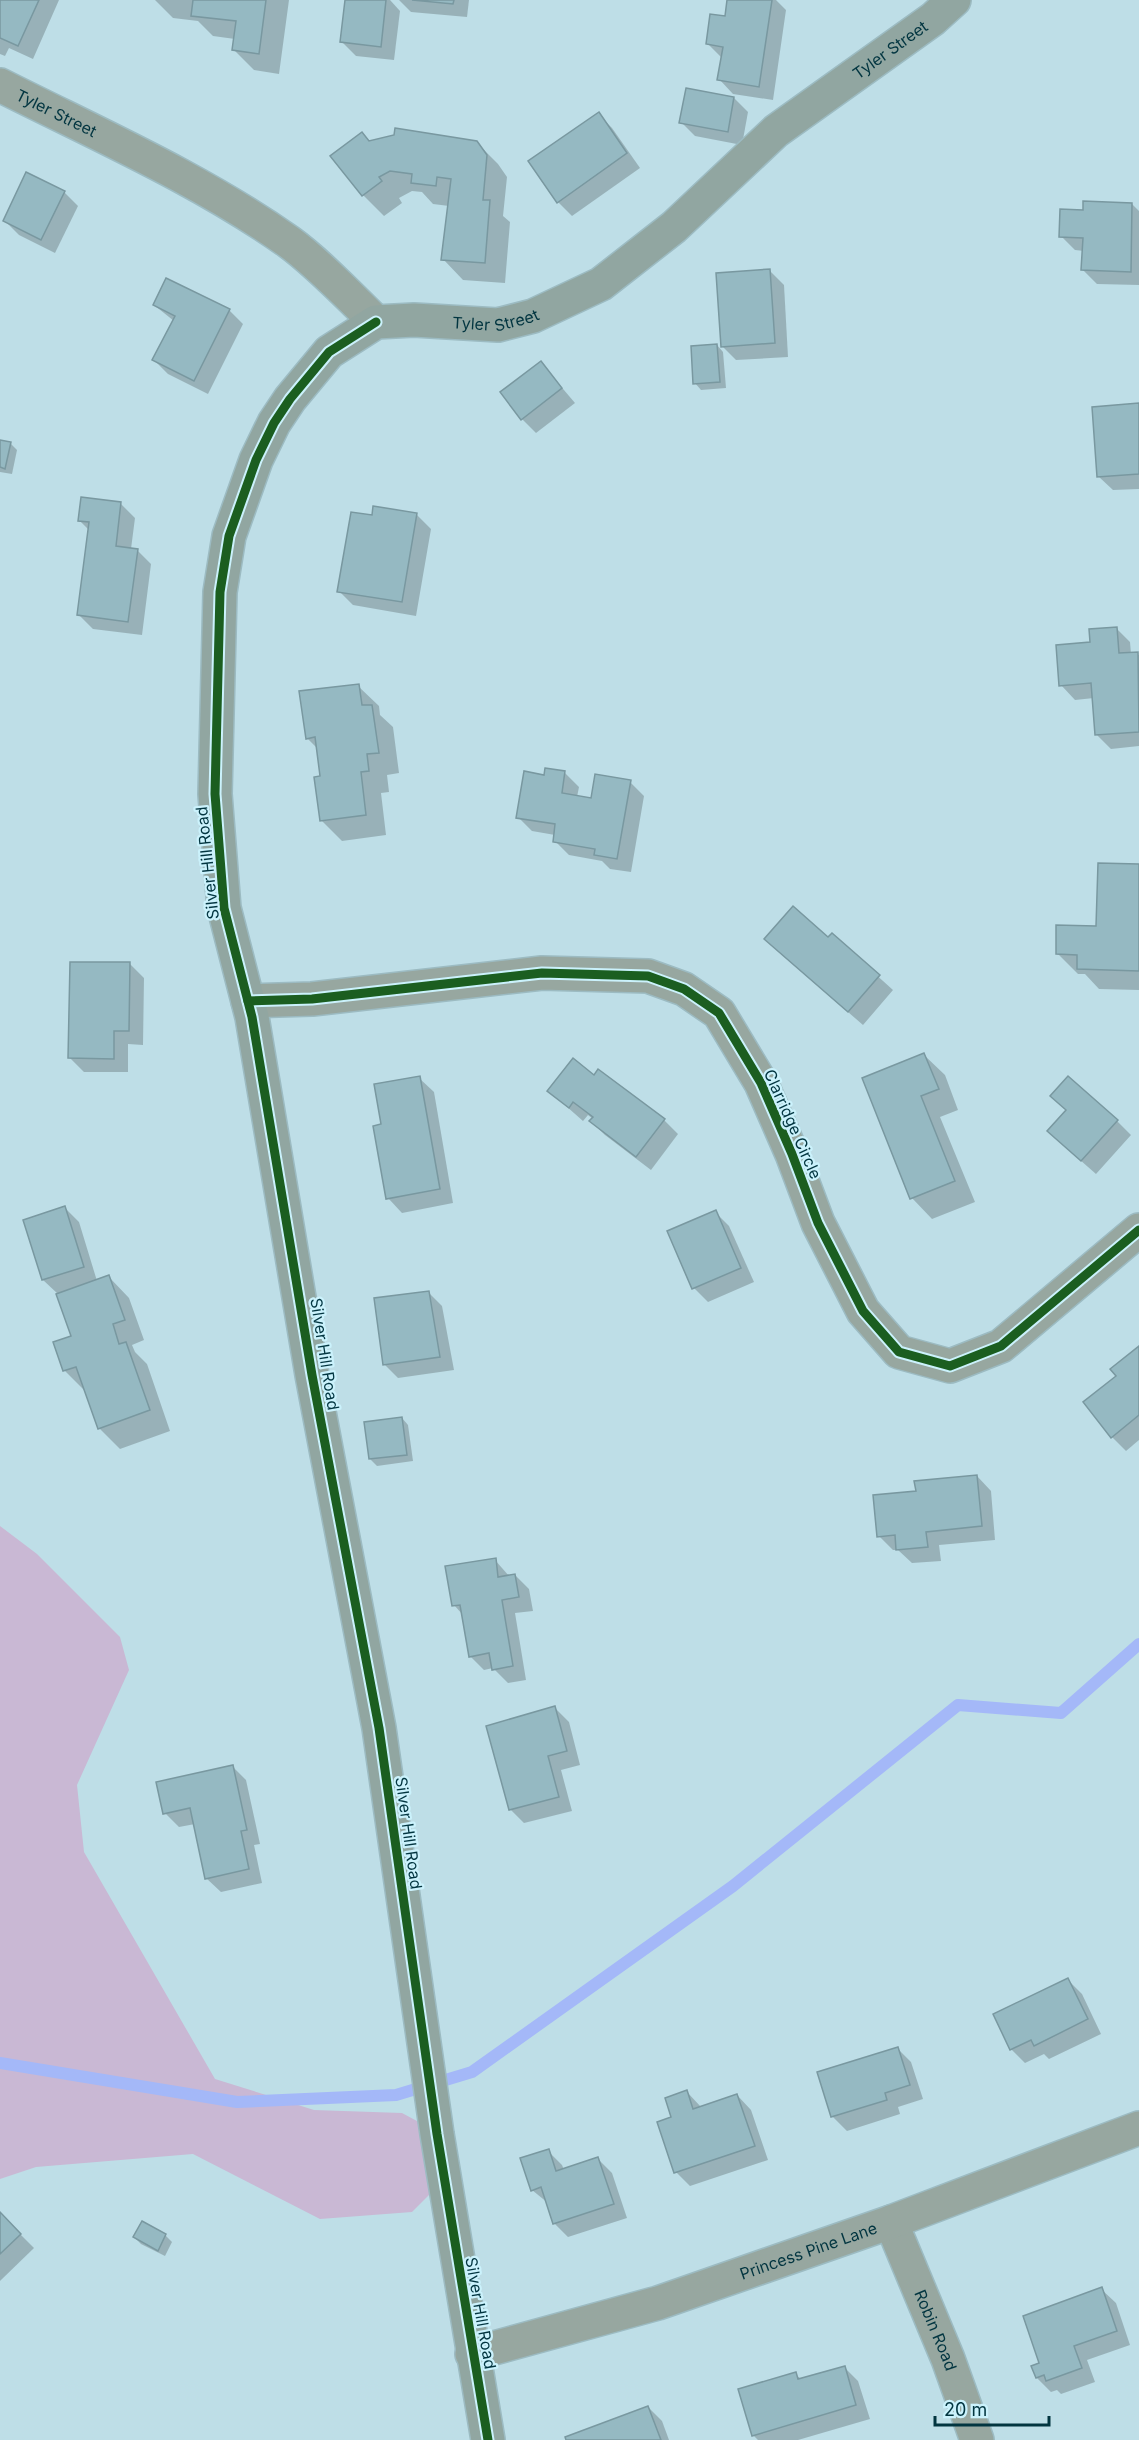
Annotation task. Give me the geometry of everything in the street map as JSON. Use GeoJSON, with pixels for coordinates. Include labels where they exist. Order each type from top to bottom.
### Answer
{"type":"FeatureCollection","features":[{"type":"Feature","properties":{"kind":"street","name":"Tyler Street"},"geometry":{"type":"LineString","coordinates":[[0,85],[246,213],[291,244],[376,322],[414,320],[498,325],[533,316],[601,284],[674,227],[776,131],[933,19],[954,0]]}},
{"type":"Feature","properties":{"kind":"street","name":"Silver Hill Road"},"geometry":{"type":"LineString","coordinates":[[376,322],[329,352],[290,399],[274,423],[256,460],[229,536],[219,592],[215,794],[224,908],[248,1001],[287,1217],[312,1375],[379,1728],[423,2046],[488,2440]]}},
{"type":"Feature","properties":{"kind":"street","name":"Clarridge Circle"},"geometry":{"type":"LineString","coordinates":[[248,1001],[312,999],[542,973],[648,976],[684,989],[719,1013],[761,1083],[792,1154],[818,1223],[863,1311],[899,1352],[950,1366],[1001,1346],[1139,1230]]}},
{"type":"Feature","properties":{"kind":"street","name":"Princess Pine Lane"},"geometry":{"type":"LineString","coordinates":[[472,2354],[658,2303],[891,2222],[1139,2128]]}},
{"type":"Feature","properties":{"kind":"street","name":"Robin Road"},"geometry":{"type":"LineString","coordinates":[[891,2222],[948,2359],[977,2440]]}},
{"type":"Feature","properties":{"kind":"shaded area"},"geometry":{"type":"Polygon","coordinates":[[[0,1526],[37,1554],[120,1637],[129,1670],[77,1785],[84,1852],[215,2079],[314,2110],[402,2113],[430,2128],[432,2192],[412,2212],[320,2219],[193,2154],[36,2167],[0,2179],[0,1526]]]}},
{"type":"Feature","properties":{"kind":"building"},"geometry":{"type":"Polygon","coordinates":[[[0,0],[39,0],[18,46],[0,38],[0,0]]]}},
{"type":"Feature","properties":{"kind":"building"},"geometry":{"type":"Polygon","coordinates":[[[193,0],[266,0],[259,54],[232,50],[236,21],[191,16],[193,0]]]}},
{"type":"Feature","properties":{"kind":"building"},"geometry":{"type":"Polygon","coordinates":[[[345,0],[386,0],[381,47],[340,42],[345,0]]]}},
{"type":"Feature","properties":{"kind":"building"},"geometry":{"type":"Polygon","coordinates":[[[412,0],[454,0],[453,4],[412,0]]]}},
{"type":"Feature","properties":{"kind":"building"},"geometry":{"type":"Polygon","coordinates":[[[727,0],[772,0],[759,87],[717,80],[723,47],[706,44],[710,14],[725,16],[727,0]]]}},
{"type":"Feature","properties":{"kind":"building"},"geometry":{"type":"Polygon","coordinates":[[[686,88],[734,97],[728,132],[679,123],[686,88]]]}},
{"type":"Feature","properties":{"kind":"building"},"geometry":{"type":"Polygon","coordinates":[[[599,112],[627,153],[557,203],[528,161],[599,112]]]}},
{"type":"Feature","properties":{"kind":"building"},"geometry":{"type":"Polygon","coordinates":[[[395,128],[477,141],[487,155],[483,200],[490,200],[485,263],[441,260],[451,179],[437,177],[436,186],[411,183],[412,174],[390,171],[379,177],[382,181],[362,196],[330,156],[362,132],[369,141],[394,135],[395,128]]]}},
{"type":"Feature","properties":{"kind":"building"},"geometry":{"type":"Polygon","coordinates":[[[26,172],[65,191],[41,240],[3,221],[26,172]]]}},
{"type":"Feature","properties":{"kind":"building"},"geometry":{"type":"Polygon","coordinates":[[[1083,201],[1132,203],[1131,272],[1081,270],[1083,238],[1059,237],[1060,209],[1083,210],[1083,201]]]}},
{"type":"Feature","properties":{"kind":"building"},"geometry":{"type":"Polygon","coordinates":[[[770,269],[775,343],[721,347],[716,273],[770,269]]]}},
{"type":"Feature","properties":{"kind":"building"},"geometry":{"type":"Polygon","coordinates":[[[166,278],[230,309],[194,381],[152,360],[175,316],[153,305],[166,278]]]}},
{"type":"Feature","properties":{"kind":"building"},"geometry":{"type":"Polygon","coordinates":[[[717,344],[720,382],[693,384],[691,346],[717,344]]]}},
{"type":"Feature","properties":{"kind":"building"},"geometry":{"type":"Polygon","coordinates":[[[541,361],[562,388],[521,420],[500,392],[541,361]]]}},
{"type":"Feature","properties":{"kind":"building"},"geometry":{"type":"Polygon","coordinates":[[[1139,403],[1139,474],[1097,477],[1092,407],[1139,403]]]}},
{"type":"Feature","properties":{"kind":"building"},"geometry":{"type":"Polygon","coordinates":[[[0,440],[11,442],[5,469],[0,467],[0,440]]]}},
{"type":"Feature","properties":{"kind":"building"},"geometry":{"type":"Polygon","coordinates":[[[81,497],[121,502],[116,546],[138,549],[128,622],[77,615],[89,522],[78,521],[81,497]]]}},
{"type":"Feature","properties":{"kind":"building"},"geometry":{"type":"Polygon","coordinates":[[[373,506],[417,513],[402,602],[337,592],[351,512],[372,515],[373,506]]]}},
{"type":"Feature","properties":{"kind":"building"},"geometry":{"type":"Polygon","coordinates":[[[1117,627],[1119,653],[1138,652],[1139,732],[1095,735],[1091,683],[1059,686],[1056,645],[1090,642],[1089,629],[1117,627]]]}},
{"type":"Feature","properties":{"kind":"building"},"geometry":{"type":"Polygon","coordinates":[[[359,684],[362,705],[372,705],[379,753],[367,754],[369,771],[361,772],[366,815],[320,821],[314,777],[320,776],[315,737],[306,739],[299,691],[359,684]]]}},
{"type":"Feature","properties":{"kind":"building"},"geometry":{"type":"Polygon","coordinates":[[[545,768],[565,771],[562,793],[591,798],[595,774],[631,780],[617,859],[594,855],[595,849],[553,842],[555,824],[516,818],[524,771],[544,775],[545,768]]]}},
{"type":"Feature","properties":{"kind":"building"},"geometry":{"type":"Polygon","coordinates":[[[1098,863],[1139,864],[1139,971],[1077,969],[1077,955],[1056,954],[1056,925],[1096,926],[1098,863]]]}},
{"type":"Feature","properties":{"kind":"building"},"geometry":{"type":"Polygon","coordinates":[[[793,906],[828,937],[832,933],[880,975],[848,1012],[764,939],[793,906]]]}},
{"type":"Feature","properties":{"kind":"building"},"geometry":{"type":"Polygon","coordinates":[[[70,962],[130,962],[129,1031],[114,1031],[114,1059],[68,1058],[70,962]]]}},
{"type":"Feature","properties":{"kind":"building"},"geometry":{"type":"Polygon","coordinates":[[[924,1053],[939,1089],[921,1096],[955,1181],[910,1199],[862,1078],[924,1053]]]}},
{"type":"Feature","properties":{"kind":"building"},"geometry":{"type":"Polygon","coordinates":[[[573,1058],[594,1075],[598,1069],[665,1119],[636,1157],[589,1121],[593,1117],[573,1102],[569,1108],[547,1091],[573,1058]]]}},
{"type":"Feature","properties":{"kind":"building"},"geometry":{"type":"Polygon","coordinates":[[[420,1076],[440,1189],[386,1199],[373,1126],[381,1124],[374,1084],[420,1076]]]}},
{"type":"Feature","properties":{"kind":"building"},"geometry":{"type":"Polygon","coordinates":[[[1068,1076],[1118,1120],[1081,1161],[1047,1131],[1066,1110],[1050,1096],[1068,1076]]]}},
{"type":"Feature","properties":{"kind":"building"},"geometry":{"type":"Polygon","coordinates":[[[65,1206],[84,1267],[42,1280],[23,1220],[65,1206]]]}},
{"type":"Feature","properties":{"kind":"building"},"geometry":{"type":"Polygon","coordinates":[[[716,1210],[741,1268],[692,1289],[667,1231],[716,1210]]]}},
{"type":"Feature","properties":{"kind":"building"},"geometry":{"type":"Polygon","coordinates":[[[109,1275],[125,1320],[113,1324],[119,1344],[126,1342],[150,1410],[98,1429],[76,1367],[63,1371],[53,1342],[71,1336],[56,1294],[109,1275]]]}},
{"type":"Feature","properties":{"kind":"building"},"geometry":{"type":"Polygon","coordinates":[[[429,1291],[440,1357],[383,1365],[374,1298],[429,1291]]]}},
{"type":"Feature","properties":{"kind":"building"},"geometry":{"type":"Polygon","coordinates":[[[1139,1346],[1139,1415],[1111,1438],[1083,1402],[1116,1376],[1110,1369],[1139,1346]]]}},
{"type":"Feature","properties":{"kind":"building"},"geometry":{"type":"Polygon","coordinates":[[[402,1417],[407,1455],[369,1459],[364,1422],[402,1417]]]}},
{"type":"Feature","properties":{"kind":"building"},"geometry":{"type":"Polygon","coordinates":[[[977,1475],[982,1526],[926,1532],[928,1547],[896,1550],[895,1535],[877,1537],[873,1495],[916,1491],[914,1481],[977,1475]]]}},
{"type":"Feature","properties":{"kind":"building"},"geometry":{"type":"Polygon","coordinates":[[[496,1558],[498,1577],[515,1574],[519,1597],[502,1600],[513,1666],[492,1670],[489,1653],[469,1657],[460,1605],[452,1606],[445,1566],[496,1558]]]}},
{"type":"Feature","properties":{"kind":"building"},"geometry":{"type":"Polygon","coordinates":[[[555,1706],[567,1751],[548,1756],[559,1797],[509,1810],[486,1726],[555,1706]]]}},
{"type":"Feature","properties":{"kind":"building"},"geometry":{"type":"Polygon","coordinates":[[[233,1765],[247,1830],[241,1831],[249,1869],[205,1879],[190,1808],[163,1814],[156,1782],[233,1765]]]}},
{"type":"Feature","properties":{"kind":"building"},"geometry":{"type":"Polygon","coordinates":[[[1068,1978],[1088,2019],[1034,2046],[1031,2040],[1010,2050],[993,2014],[1068,1978]]]}},
{"type":"Feature","properties":{"kind":"building"},"geometry":{"type":"Polygon","coordinates":[[[898,2047],[910,2085],[885,2093],[887,2100],[831,2117],[817,2072],[898,2047]]]}},
{"type":"Feature","properties":{"kind":"building"},"geometry":{"type":"Polygon","coordinates":[[[687,2090],[693,2109],[737,2094],[755,2146],[674,2173],[657,2122],[671,2117],[665,2098],[687,2090]]]}},
{"type":"Feature","properties":{"kind":"building"},"geometry":{"type":"Polygon","coordinates":[[[549,2149],[556,2171],[598,2157],[614,2204],[553,2224],[541,2187],[531,2191],[520,2158],[549,2149]]]}},
{"type":"Feature","properties":{"kind":"building"},"geometry":{"type":"Polygon","coordinates":[[[0,2212],[21,2234],[0,2254],[0,2212]]]}},
{"type":"Feature","properties":{"kind":"building"},"geometry":{"type":"Polygon","coordinates":[[[142,2221],[166,2234],[158,2251],[133,2237],[142,2221]]]}},
{"type":"Feature","properties":{"kind":"building"},"geometry":{"type":"Polygon","coordinates":[[[1102,2287],[1117,2331],[1074,2346],[1082,2368],[1046,2381],[1044,2375],[1036,2378],[1031,2366],[1039,2363],[1023,2316],[1102,2287]]]}},
{"type":"Feature","properties":{"kind":"building"},"geometry":{"type":"Polygon","coordinates":[[[845,2366],[856,2405],[752,2436],[738,2389],[796,2372],[798,2379],[845,2366]]]}},
{"type":"Feature","properties":{"kind":"building"},"geometry":{"type":"Polygon","coordinates":[[[648,2406],[661,2440],[566,2440],[565,2437],[648,2406]]]}},
{"type":"Feature","properties":{"kind":"waterway"},"geometry":{"type":"LineString","coordinates":[[0,2063],[237,2102],[396,2095],[472,2072],[733,1886],[958,1705],[1061,1713],[1139,1644]]}},
{"type":"Feature","properties":{"kind":"cycle path"},"geometry":{"type":"LineString","coordinates":[[376,322],[329,352],[290,399],[274,423],[256,460],[229,536],[220,592],[215,794],[224,908],[252,1017],[312,1375],[379,1728],[437,2134],[488,2440]]}},
{"type":"Feature","properties":{"kind":"cycle path"},"geometry":{"type":"LineString","coordinates":[[248,1001],[312,999],[542,973],[648,976],[684,989],[719,1013],[761,1083],[792,1154],[818,1223],[863,1311],[899,1352],[950,1366],[1001,1346],[1139,1230]]}}]}
